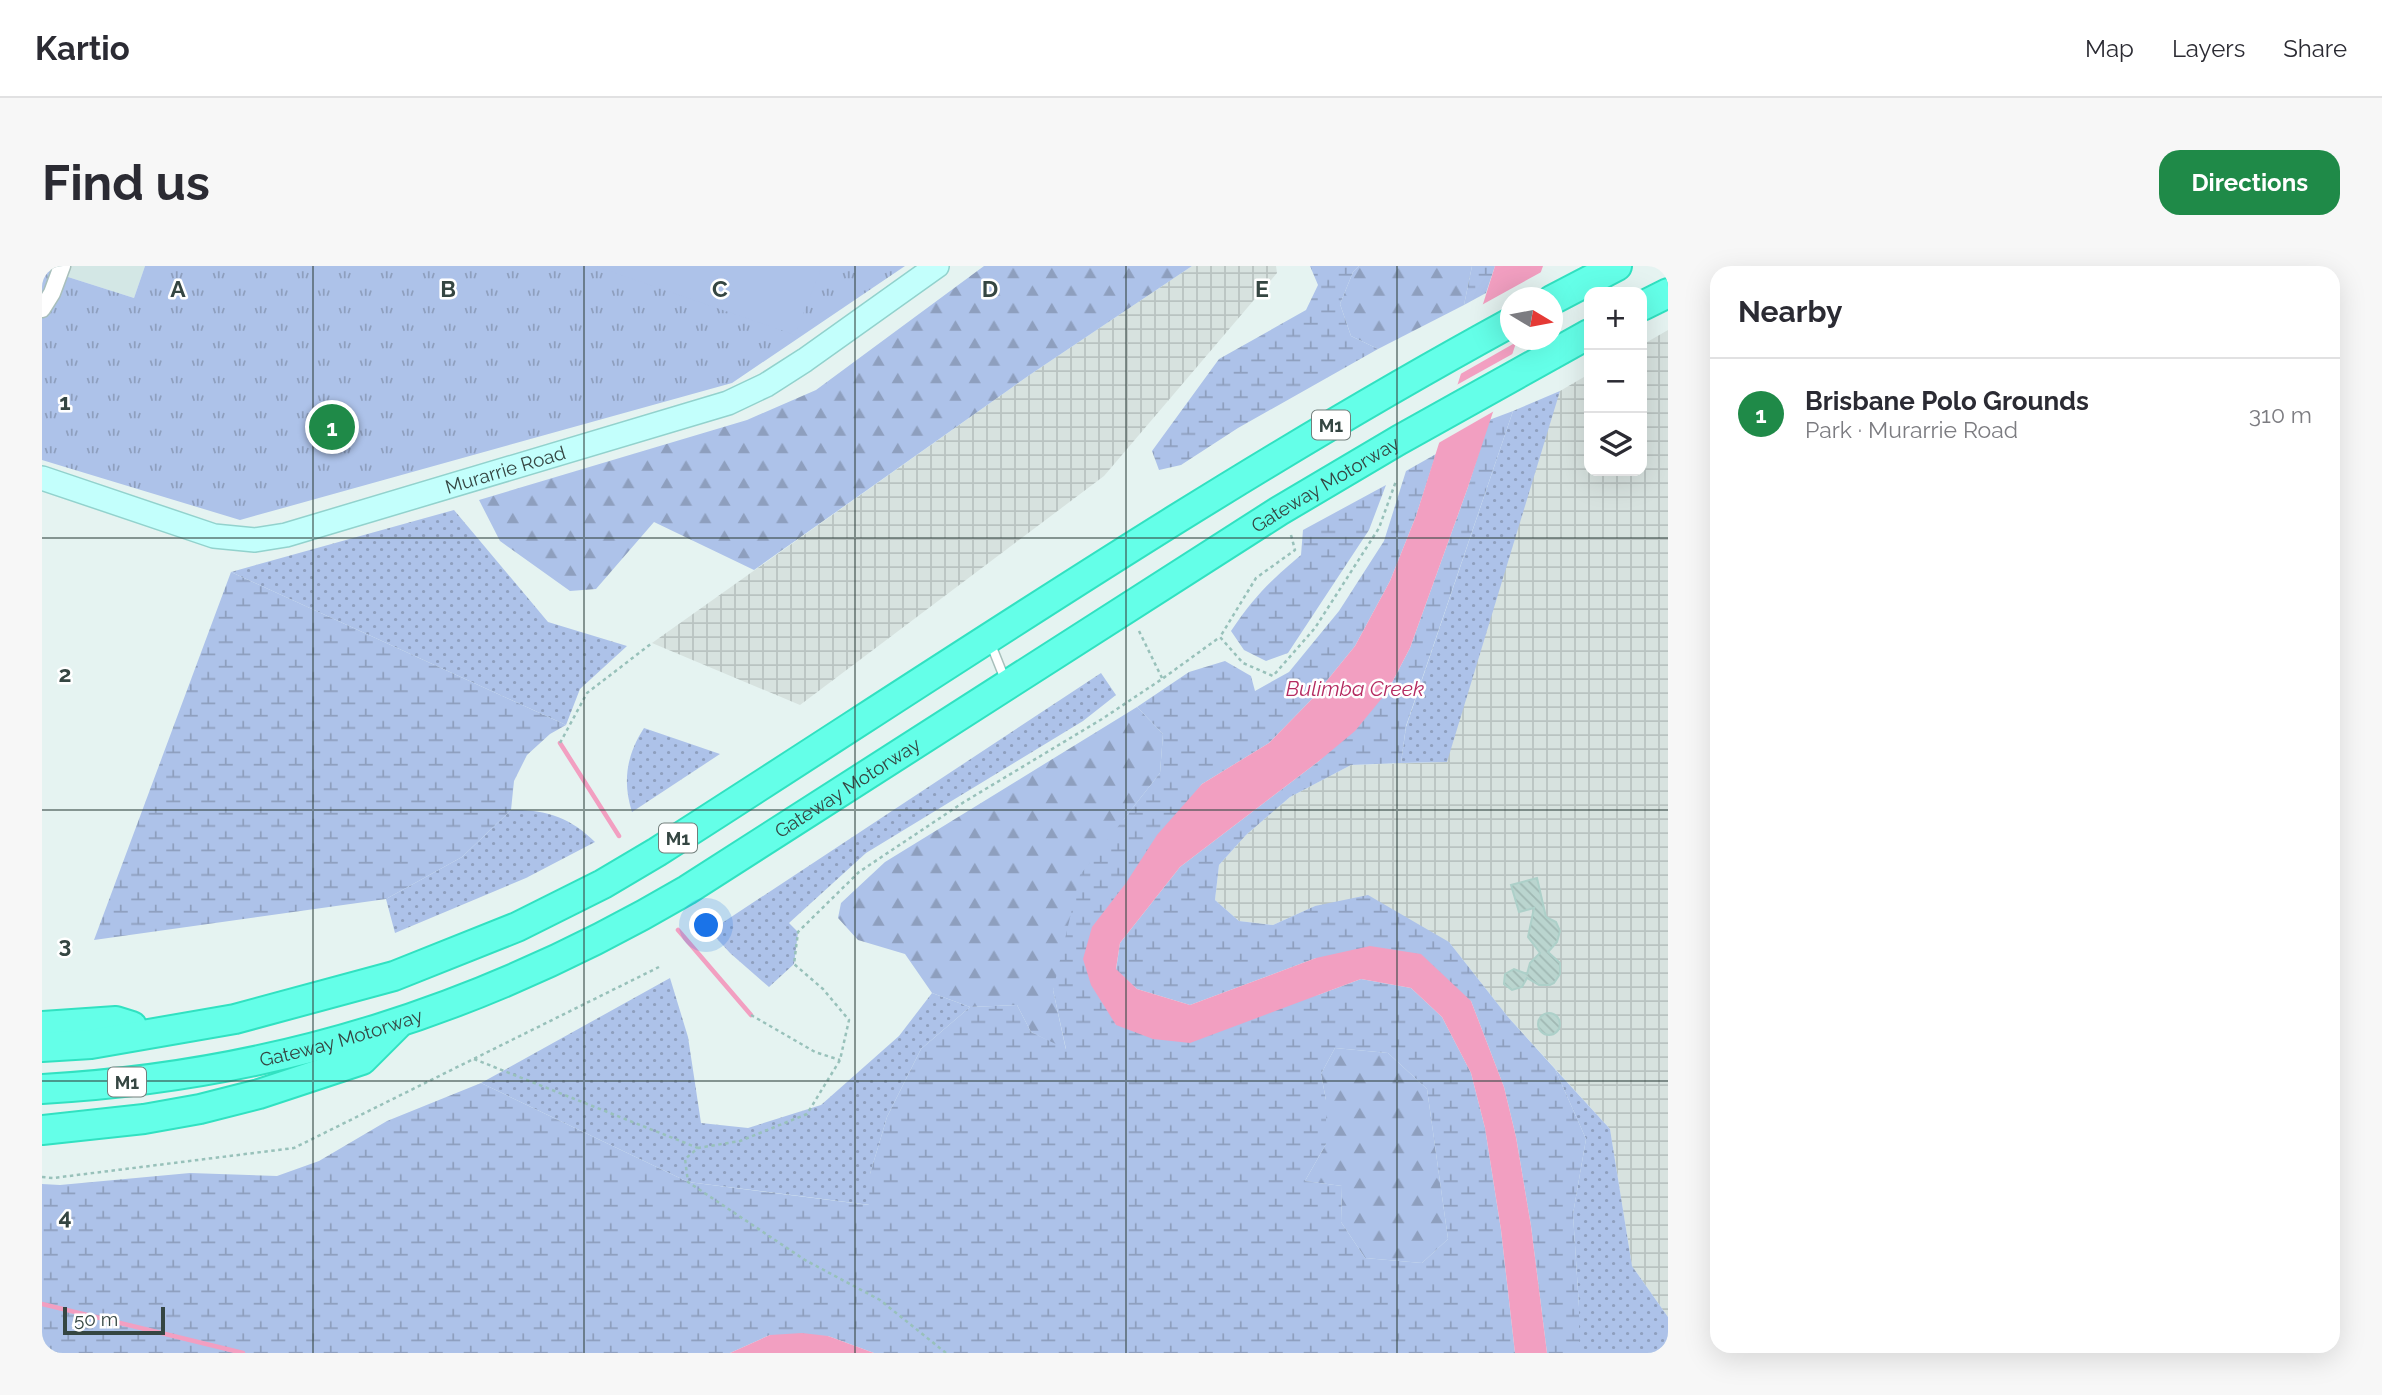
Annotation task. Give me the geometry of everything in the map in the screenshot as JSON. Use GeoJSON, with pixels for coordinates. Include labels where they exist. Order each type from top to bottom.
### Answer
{"type":"FeatureCollection","features":[{"type":"Feature","properties":{"kind":"highway"},"geometry":{"type":"LineString","coordinates":[[1563,294],[1618,266]]}},
{"type":"Feature","properties":{"kind":"highway"},"geometry":{"type":"LineString","coordinates":[[1647,304],[1668,293]]}},
{"type":"Feature","properties":{"kind":"highway","name":"M1"},"geometry":{"type":"LineString","coordinates":[[42,1047],[92,1044],[235,1019],[334,994],[394,976],[517,927],[603,884],[657,852],[1155,533],[1387,392],[1500,329]]}},
{"type":"Feature","properties":{"kind":"highway","name":"Gateway Motorway"},"geometry":{"type":"LineString","coordinates":[[42,1089],[92,1086],[212,1070],[297,1052],[433,1012],[525,975],[585,947],[687,890],[1007,684],[1285,523],[1399,440],[1584,337]]}},
{"type":"Feature","properties":{"kind":"highway"},"geometry":{"type":"LineString","coordinates":[[42,1026],[116,1021],[151,1032]]}},
{"type":"Feature","properties":{"kind":"highway"},"geometry":{"type":"LineString","coordinates":[[42,1130],[144,1119],[200,1109],[259,1094],[362,1060],[399,1023]]}},
{"type":"Feature","properties":{"kind":"street"},"geometry":{"type":"LineString","coordinates":[[42,309],[52,293],[62,266]]}},
{"type":"Feature","properties":{"kind":"street","name":"Murarrie Road"},"geometry":{"type":"LineString","coordinates":[[42,478],[214,536],[256,540],[286,535],[729,403],[766,385],[805,360],[937,266]]}},
{"type":"Feature","properties":{"kind":"lane"},"geometry":{"type":"LineString","coordinates":[[989,640],[1007,684]]}},
{"type":"Feature","properties":{"kind":"path"},"geometry":{"type":"LineString","coordinates":[[1220,637],[1242,663],[1273,676],[1315,628],[1380,528],[1396,481]]}},
{"type":"Feature","properties":{"kind":"path"},"geometry":{"type":"LineString","coordinates":[[946,1353],[880,1300],[805,1260],[688,1182],[685,1159],[698,1148],[740,1141],[807,1114],[840,1060],[849,1020],[823,989],[794,964],[799,932],[859,872],[964,802],[1162,680],[1220,637],[1256,578],[1295,550],[1285,523]]}},
{"type":"Feature","properties":{"kind":"path"},"geometry":{"type":"LineString","coordinates":[[1139,631],[1162,680]]}},
{"type":"Feature","properties":{"kind":"path"},"geometry":{"type":"LineString","coordinates":[[560,743],[587,693],[652,643]]}},
{"type":"Feature","properties":{"kind":"path"},"geometry":{"type":"LineString","coordinates":[[42,1177],[53,1178],[294,1148],[659,967]]}},
{"type":"Feature","properties":{"kind":"path"},"geometry":{"type":"LineString","coordinates":[[751,1015],[815,1052],[840,1060]]}},
{"type":"Feature","properties":{"kind":"path"},"geometry":{"type":"LineString","coordinates":[[474,1059],[698,1148]]}},
{"type":"Feature","properties":{"kind":"shaded area"},"geometry":{"type":"Polygon","coordinates":[[[42,266],[145,266],[134,298],[46,270],[42,283],[42,266]]]}},
{"type":"Feature","properties":{"kind":"shaded area"},"geometry":{"type":"Polygon","coordinates":[[[1192,266],[1276,266],[1277,273],[1104,476],[800,705],[652,643],[1031,374],[1192,266]]]}},
{"type":"Feature","properties":{"kind":"shaded area"},"geometry":{"type":"Polygon","coordinates":[[[1668,330],[1668,1317],[1632,1266],[1610,1129],[1508,1017],[1449,942],[1315,906],[1273,925],[1239,921],[1215,900],[1219,865],[1246,835],[1290,797],[1351,765],[1447,762],[1465,643],[1560,391],[1584,377],[1584,476],[1647,476],[1647,342],[1668,330]]]}},
{"type":"Feature","properties":{"kind":"green space"},"geometry":{"type":"Polygon","coordinates":[[[145,266],[905,266],[732,383],[240,520],[42,460],[42,283],[46,270],[134,298],[145,266]]]}},
{"type":"Feature","properties":{"kind":"green space"},"geometry":{"type":"Polygon","coordinates":[[[595,266],[822,266],[795,335],[595,266]]]}},
{"type":"Feature","properties":{"kind":"green space"},"geometry":{"type":"Polygon","coordinates":[[[984,266],[1192,266],[1031,374],[754,570],[654,522],[596,589],[570,591],[500,541],[479,500],[747,420],[816,390],[984,266]]]}},
{"type":"Feature","properties":{"kind":"green space"},"geometry":{"type":"Polygon","coordinates":[[[1310,266],[1359,266],[1353,272],[1340,304],[1351,336],[1378,349],[1238,428],[1181,465],[1159,470],[1152,451],[1219,359],[1306,310],[1318,285],[1310,266]]]}},
{"type":"Feature","properties":{"kind":"green space"},"geometry":{"type":"Polygon","coordinates":[[[1359,266],[1472,266],[1464,305],[1378,349],[1351,336],[1340,304],[1353,272],[1359,266]]]}},
{"type":"Feature","properties":{"kind":"green space"},"geometry":{"type":"Polygon","coordinates":[[[1472,266],[1495,266],[1486,293],[1464,305],[1472,266]]]}},
{"type":"Feature","properties":{"kind":"green space"},"geometry":{"type":"Polygon","coordinates":[[[1560,391],[1447,762],[1401,763],[1406,727],[1513,411],[1560,391]]]}},
{"type":"Feature","properties":{"kind":"green space"},"geometry":{"type":"Polygon","coordinates":[[[1513,411],[1406,726],[1401,763],[1351,765],[1290,797],[1246,835],[1219,865],[1215,900],[1239,921],[1273,925],[1315,906],[1368,895],[1449,942],[1508,1017],[1555,1069],[1586,1139],[1573,1214],[1579,1353],[1547,1353],[1531,1226],[1516,1137],[1504,1087],[1471,1001],[1316,958],[1190,1005],[1137,989],[1116,970],[1120,943],[1180,867],[1319,761],[1387,692],[1410,648],[1489,420],[1513,411]]]}},
{"type":"Feature","properties":{"kind":"green space"},"geometry":{"type":"Polygon","coordinates":[[[1436,454],[1416,516],[1390,581],[1355,646],[1312,699],[1269,743],[1202,784],[1093,927],[1116,1025],[1318,995],[1361,979],[1411,988],[1442,1017],[1471,1073],[1485,1128],[1501,1230],[1515,1353],[874,1353],[828,1336],[770,1335],[730,1353],[42,1353],[42,1184],[60,1185],[190,1173],[277,1176],[319,1161],[387,1121],[481,1083],[688,1182],[869,1205],[870,1174],[887,1117],[921,1049],[970,1007],[1017,1005],[1031,1032],[1066,1049],[1053,990],[1080,875],[1160,773],[1163,734],[1137,707],[1189,672],[1225,661],[1251,676],[1255,691],[1289,672],[1339,611],[1384,541],[1406,471],[1436,454]],[[1335,1048],[1321,1074],[1326,1100],[1326,1144],[1305,1181],[1342,1186],[1341,1222],[1365,1258],[1422,1263],[1448,1239],[1427,1089],[1388,1053],[1335,1048]]]}},
{"type":"Feature","properties":{"kind":"green space"},"geometry":{"type":"Polygon","coordinates":[[[1386,485],[1369,530],[1288,653],[1266,661],[1244,650],[1231,631],[1263,590],[1301,555],[1303,530],[1386,485]]]}},
{"type":"Feature","properties":{"kind":"green space"},"geometry":{"type":"Polygon","coordinates":[[[454,510],[548,622],[627,646],[580,689],[566,725],[231,572],[454,510]]]}},
{"type":"Feature","properties":{"kind":"green space"},"geometry":{"type":"Polygon","coordinates":[[[231,572],[566,725],[550,734],[527,755],[514,781],[511,810],[462,857],[386,899],[94,940],[231,572]]]}},
{"type":"Feature","properties":{"kind":"green space"},"geometry":{"type":"Polygon","coordinates":[[[1101,673],[1116,695],[1083,721],[866,853],[789,923],[798,932],[794,964],[769,987],[730,953],[710,931],[1101,673]]]}},
{"type":"Feature","properties":{"kind":"green space"},"geometry":{"type":"Polygon","coordinates":[[[1137,707],[1163,734],[1160,773],[1124,819],[1053,990],[1066,1050],[1031,1032],[1017,1005],[970,1007],[932,993],[905,954],[858,940],[838,918],[841,903],[885,862],[1137,707]]]}},
{"type":"Feature","properties":{"kind":"green space"},"geometry":{"type":"Polygon","coordinates":[[[644,728],[720,754],[632,812],[627,789],[628,768],[644,728]]]}},
{"type":"Feature","properties":{"kind":"green space"},"geometry":{"type":"Polygon","coordinates":[[[511,810],[535,811],[556,816],[576,826],[595,842],[526,878],[395,933],[386,899],[462,857],[511,810]]]}},
{"type":"Feature","properties":{"kind":"green space"},"geometry":{"type":"Polygon","coordinates":[[[670,978],[688,1037],[701,1123],[748,1128],[821,1105],[899,1036],[932,993],[970,1007],[921,1049],[887,1117],[870,1174],[870,1205],[688,1182],[481,1083],[670,978]]]}},
{"type":"Feature","properties":{"kind":"green space"},"geometry":{"type":"Polygon","coordinates":[[[1335,1048],[1388,1053],[1427,1089],[1448,1239],[1422,1263],[1365,1258],[1341,1222],[1342,1186],[1305,1181],[1326,1144],[1326,1100],[1321,1074],[1335,1048]]]}},
{"type":"Feature","properties":{"kind":"green space"},"geometry":{"type":"Polygon","coordinates":[[[1555,1069],[1610,1129],[1632,1266],[1668,1317],[1668,1353],[1579,1353],[1573,1214],[1586,1139],[1555,1069]]]}},
{"type":"Feature","properties":{"kind":"water","name":"Bulimba Creek"},"geometry":{"type":"Polygon","coordinates":[[[1495,266],[1543,266],[1536,287],[1500,287],[1500,350],[1514,350],[1410,648],[1387,692],[1355,731],[1180,867],[1120,943],[1116,969],[1137,989],[1190,1005],[1316,958],[1370,946],[1421,954],[1471,1001],[1504,1087],[1516,1137],[1531,1226],[1547,1353],[1515,1353],[1501,1230],[1485,1128],[1471,1073],[1442,1017],[1411,988],[1361,979],[1190,1043],[1153,1039],[1116,1025],[1091,985],[1083,959],[1092,927],[1126,883],[1157,835],[1202,784],[1269,743],[1312,699],[1355,646],[1390,581],[1416,516],[1495,266]]]}},
{"type":"Feature","properties":{"kind":"water"},"geometry":{"type":"Polygon","coordinates":[[[802,1333],[828,1336],[874,1353],[730,1353],[770,1335],[802,1333]]]}},
{"type":"Feature","properties":{"kind":"pier"},"geometry":{"type":"Polygon","coordinates":[[[1545,270],[1539,287],[1514,287],[1545,270]]]}},
{"type":"Feature","properties":{"kind":"pier"},"geometry":{"type":"Polygon","coordinates":[[[1500,295],[1500,350],[1502,350],[1457,376],[1478,307],[1500,295]]]}},
{"type":"Feature","properties":{"kind":"pier"},"geometry":{"type":"Polygon","coordinates":[[[1516,352],[1496,410],[1435,445],[1453,387],[1516,352]]]}},
{"type":"Feature","properties":{"kind":"building"},"geometry":{"type":"Polygon","coordinates":[[[1537,878],[1546,917],[1556,922],[1560,931],[1557,942],[1548,952],[1560,963],[1560,974],[1550,985],[1539,985],[1527,978],[1522,987],[1512,990],[1504,984],[1505,974],[1514,969],[1527,974],[1530,963],[1540,953],[1528,937],[1534,908],[1519,912],[1511,885],[1537,878]]]}},
{"type":"Feature","properties":{"kind":"building"},"geometry":{"type":"Polygon","coordinates":[[[1549,1013],[1557,1016],[1560,1024],[1557,1032],[1549,1035],[1541,1032],[1538,1024],[1541,1016],[1549,1013]]]}},
{"type":"Feature","properties":{"kind":"waterway"},"geometry":{"type":"LineString","coordinates":[[560,743],[619,836]]}},
{"type":"Feature","properties":{"kind":"waterway"},"geometry":{"type":"LineString","coordinates":[[678,930],[751,1015]]}},
{"type":"Feature","properties":{"kind":"waterway"},"geometry":{"type":"LineString","coordinates":[[42,1304],[243,1353]]}},
{"type":"Feature","properties":{"kind":"place","name":"Brisbane Polo Grounds"},"geometry":{"type":"Point","coordinates":[332,427]}}]}
